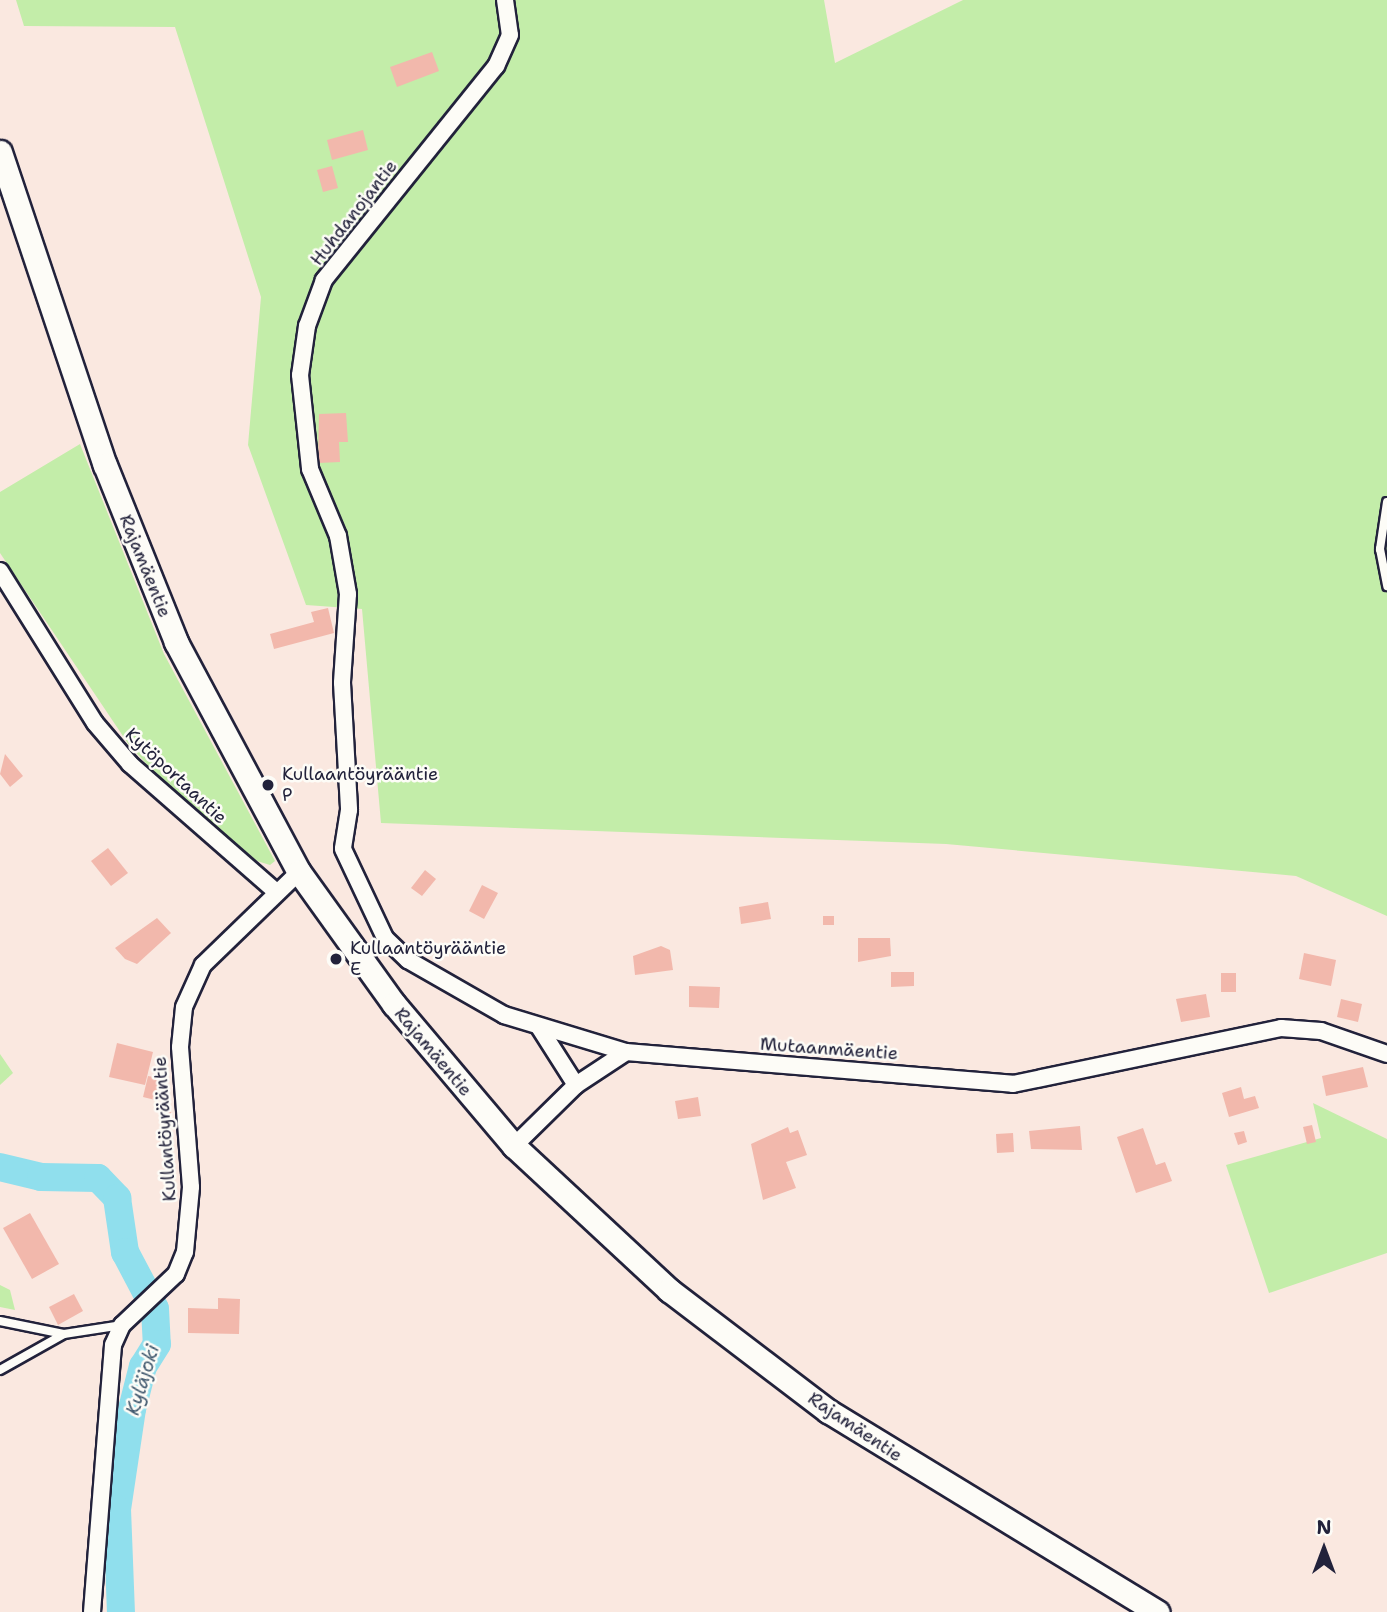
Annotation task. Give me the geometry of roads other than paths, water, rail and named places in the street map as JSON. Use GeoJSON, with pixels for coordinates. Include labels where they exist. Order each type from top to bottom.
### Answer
{"type":"FeatureCollection","features":[{"type":"Feature","properties":{"kind":"main road","name":"Rajamäentie"},"geometry":{"type":"LineString","coordinates":[[0,152],[139,557],[226,743],[299,872],[394,1004],[514,1146],[669,1290],[828,1411],[1157,1612]]}},
{"type":"Feature","properties":{"kind":"street","name":"Huhdanojantie"},"geometry":{"type":"LineString","coordinates":[[342,849],[349,810],[342,683],[348,594],[338,536],[310,469],[300,375],[307,326],[324,280],[496,66],[510,36],[505,0]]}},
{"type":"Feature","properties":{"kind":"street","name":"Kytöportaantie"},"geometry":{"type":"LineString","coordinates":[[0,571],[95,723],[130,764],[274,890]]}},
{"type":"Feature","properties":{"kind":"street","name":"Mutaanmäentie"},"geometry":{"type":"LineString","coordinates":[[342,849],[385,938],[408,960],[453,989],[539,1027],[626,1052],[1013,1084],[1281,1028],[1321,1031],[1387,1054]]}},
{"type":"Feature","properties":{"kind":"street","name":"Kullantöyrääntie"},"geometry":{"type":"LineString","coordinates":[[122,1325],[176,1274],[189,1218],[180,1047],[184,1007],[203,965],[274,890],[299,872]]}},
{"type":"Feature","properties":{"kind":"street"},"geometry":{"type":"LineString","coordinates":[[539,1027],[576,1085]]}},
{"type":"Feature","properties":{"kind":"street"},"geometry":{"type":"LineString","coordinates":[[514,1146],[576,1085],[626,1052]]}},
{"type":"Feature","properties":{"kind":"street"},"geometry":{"type":"LineString","coordinates":[[92,1612],[106,1406],[122,1325]]}},
{"type":"Feature","properties":{"kind":"lane"},"geometry":{"type":"LineString","coordinates":[[1387,502],[1380,549],[1387,586]]}},
{"type":"Feature","properties":{"kind":"lane"},"geometry":{"type":"LineString","coordinates":[[0,1321],[64,1334],[122,1325]]}},
{"type":"Feature","properties":{"kind":"lane"},"geometry":{"type":"LineString","coordinates":[[0,1370],[64,1334]]}},
{"type":"Feature","properties":{"kind":"waterway","name":"Kyläjoki"},"geometry":{"type":"LineString","coordinates":[[0,1167],[41,1177],[98,1178],[117,1198],[125,1252],[155,1309],[157,1344],[143,1366],[132,1409],[117,1509],[121,1612]]}},
{"type":"Feature","properties":{"kind":"place","name":"Kullaantöyrääntie P"},"geometry":{"type":"Point","coordinates":[268,785]}},
{"type":"Feature","properties":{"kind":"place","name":"Kullaantöyrääntie E"},"geometry":{"type":"Point","coordinates":[336,959]}}]}
